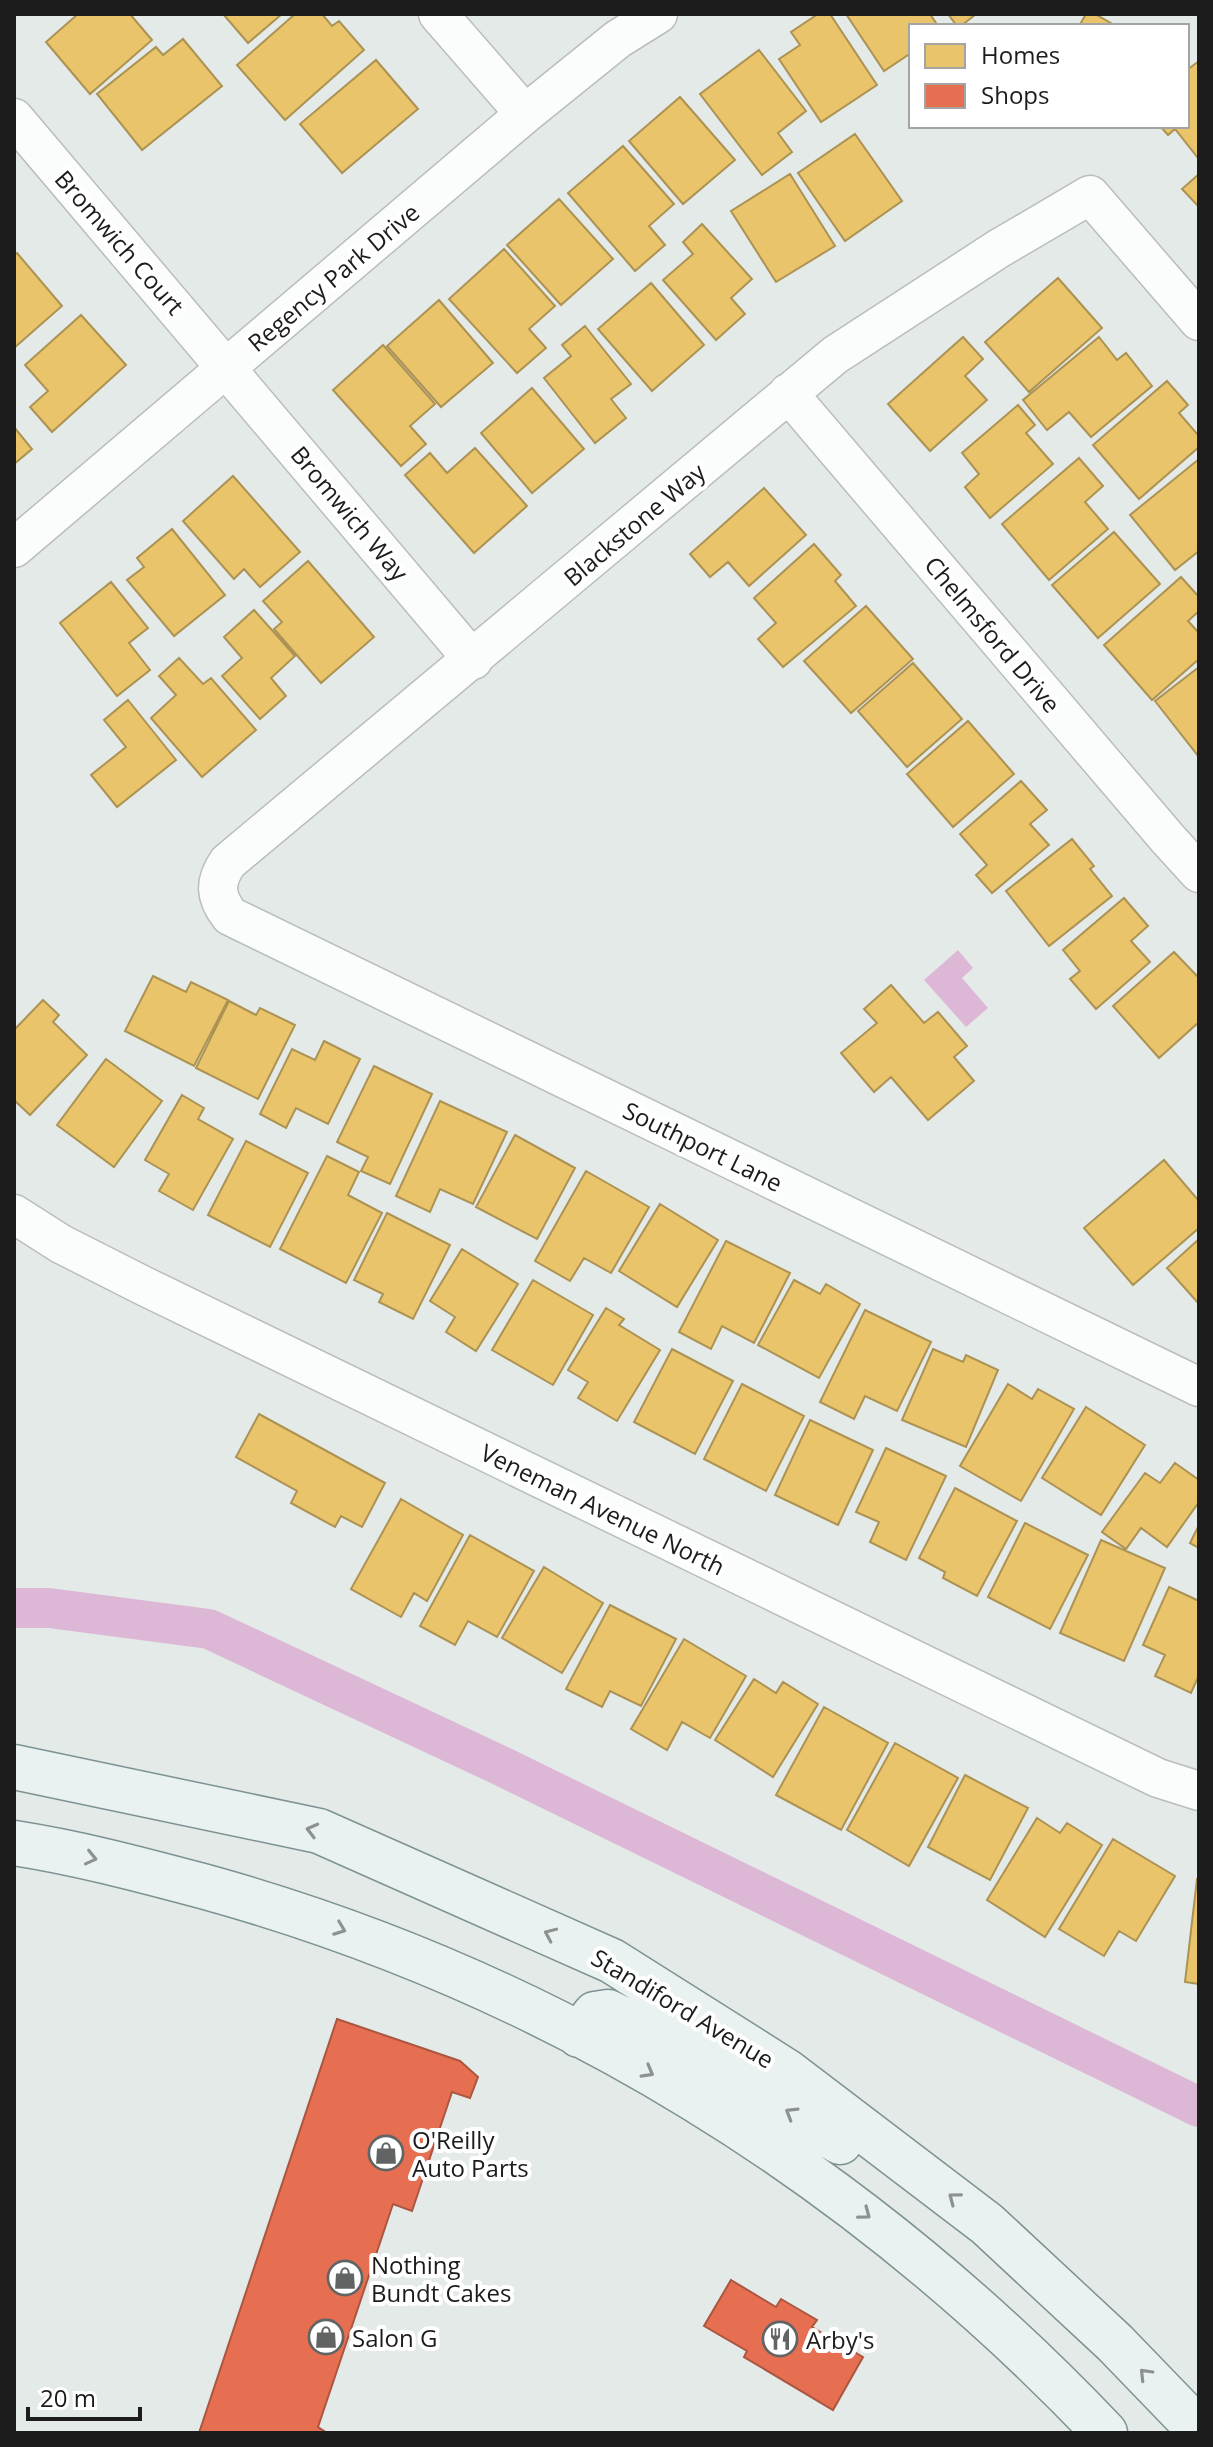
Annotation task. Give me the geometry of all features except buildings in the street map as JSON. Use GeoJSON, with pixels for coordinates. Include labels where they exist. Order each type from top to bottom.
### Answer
{"type":"FeatureCollection","features":[{"type":"Feature","properties":{"kind":"main road","name":"Standiford Avenue"},"geometry":{"type":"LineString","coordinates":[[14,1767],[319,1831],[612,1961],[786,2071],[987,2224],[1115,2343],[1199,2430]]}},
{"type":"Feature","properties":{"kind":"main road"},"geometry":{"type":"LineString","coordinates":[[14,1843],[158,1874],[280,1908],[339,1928],[530,2008],[710,2108],[826,2185],[929,2266],[989,2319],[1105,2433]]}},
{"type":"Feature","properties":{"kind":"main road"},"geometry":{"type":"LineString","coordinates":[[579,2035],[595,2014],[608,2012],[662,2039],[863,2155],[912,2166]]}},
{"type":"Feature","properties":{"kind":"street"},"geometry":{"type":"LineString","coordinates":[[438,14],[525,114]]}},
{"type":"Feature","properties":{"kind":"street","name":"Regency Park Drive"},"geometry":{"type":"LineString","coordinates":[[14,548],[525,114],[618,39],[658,14]]}},
{"type":"Feature","properties":{"kind":"street","name":"Bromwich Court"},"geometry":{"type":"LineString","coordinates":[[14,118],[227,367]]}},
{"type":"Feature","properties":{"kind":"street","name":"Blackstone Way"},"geometry":{"type":"LineString","coordinates":[[217,894],[219,876],[228,862],[835,355],[998,249],[1090,195],[1199,321]]}},
{"type":"Feature","properties":{"kind":"street","name":"Bromwich Way"},"geometry":{"type":"LineString","coordinates":[[227,367],[473,660]]}},
{"type":"Feature","properties":{"kind":"street","name":"Chelmsford Drive"},"geometry":{"type":"LineString","coordinates":[[788,393],[1199,873]]}},
{"type":"Feature","properties":{"kind":"street","name":"Southport Lane"},"geometry":{"type":"LineString","coordinates":[[217,894],[220,904],[230,916],[1199,1387]]}},
{"type":"Feature","properties":{"kind":"street","name":"Veneman Avenue North"},"geometry":{"type":"LineString","coordinates":[[14,1214],[61,1244],[158,1293],[1158,1778],[1199,1791]]}},
{"type":"Feature","properties":{"kind":"shaded area"},"geometry":{"type":"Polygon","coordinates":[[[958,950],[973,968],[962,978],[988,1008],[966,1027],[924,980],[958,950]]]}},
{"type":"Feature","properties":{"kind":"waterway"},"geometry":{"type":"LineString","coordinates":[[14,1608],[49,1608],[209,1629],[495,1763],[1199,2107]]}},
{"type":"Feature","properties":{"kind":"place","name":"O'Reilly Auto Parts"},"geometry":{"type":"Point","coordinates":[386,2153]}},
{"type":"Feature","properties":{"kind":"place","name":"Nothing Bundt Cakes"},"geometry":{"type":"Point","coordinates":[345,2278]}},
{"type":"Feature","properties":{"kind":"place","name":"Salon G"},"geometry":{"type":"Point","coordinates":[326,2337]}},
{"type":"Feature","properties":{"kind":"place","name":"Arby's"},"geometry":{"type":"Point","coordinates":[780,2339]}}]}
